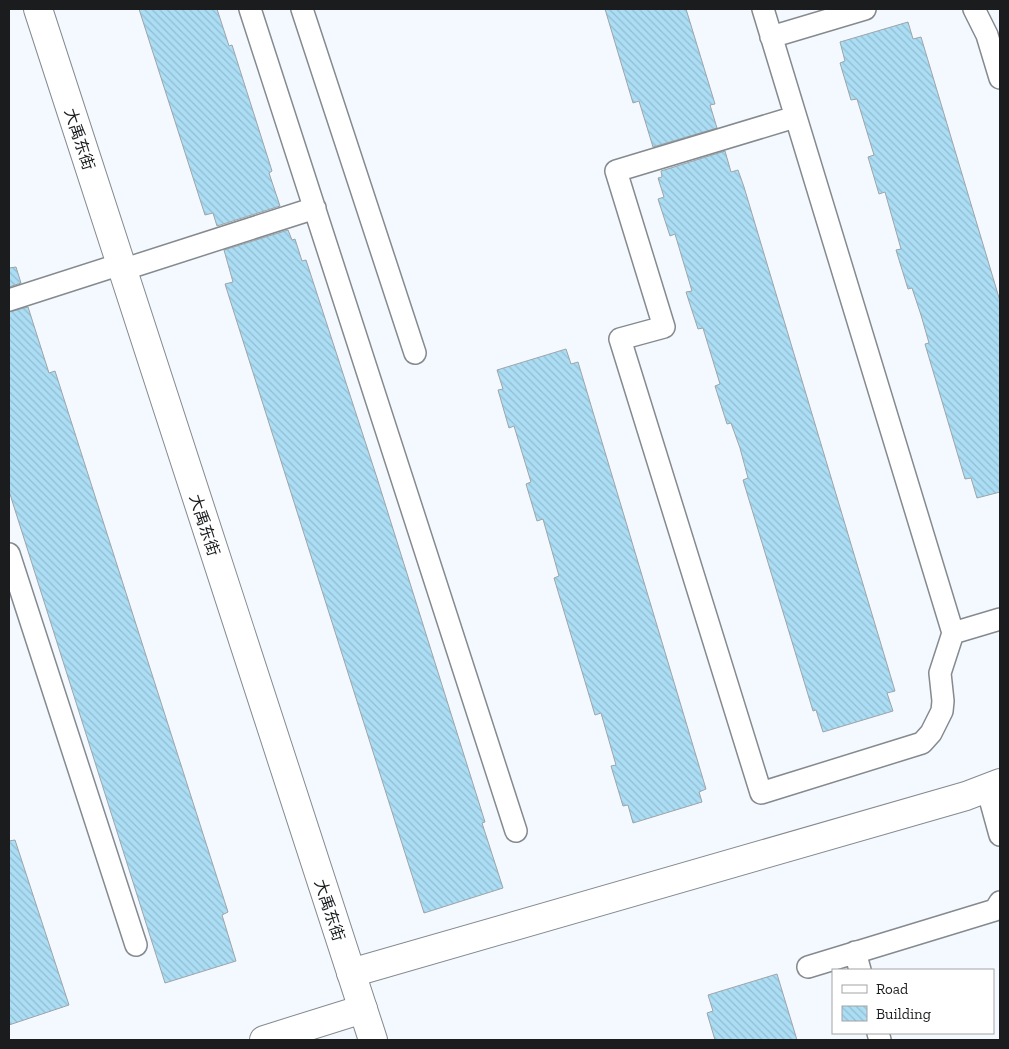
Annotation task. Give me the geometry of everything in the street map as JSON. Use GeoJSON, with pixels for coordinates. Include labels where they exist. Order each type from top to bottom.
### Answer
{"type":"FeatureCollection","features":[{"type":"Feature","properties":{"kind":"street","name":"大禹东街"},"geometry":{"type":"LineString","coordinates":[[38,9],[373,1040]]}},
{"type":"Feature","properties":{"kind":"street"},"geometry":{"type":"LineString","coordinates":[[351,974],[966,796],[994,786]]}},
{"type":"Feature","properties":{"kind":"street"},"geometry":{"type":"LineString","coordinates":[[264,1040],[363,1009]]}},
{"type":"Feature","properties":{"kind":"lane"},"geometry":{"type":"LineString","coordinates":[[250,9],[516,831]]}},
{"type":"Feature","properties":{"kind":"lane"},"geometry":{"type":"LineString","coordinates":[[302,9],[415,353]]}},
{"type":"Feature","properties":{"kind":"lane"},"geometry":{"type":"LineString","coordinates":[[762,9],[796,117],[953,633],[940,672],[943,701],[942,711],[931,733],[922,743],[760,792],[620,339],[664,327],[616,171],[796,117]]}},
{"type":"Feature","properties":{"kind":"lane"},"geometry":{"type":"LineString","coordinates":[[771,38],[865,9]]}},
{"type":"Feature","properties":{"kind":"lane"},"geometry":{"type":"LineString","coordinates":[[974,9],[987,35],[1000,78]]}},
{"type":"Feature","properties":{"kind":"lane"},"geometry":{"type":"LineString","coordinates":[[9,300],[315,208]]}},
{"type":"Feature","properties":{"kind":"lane"},"geometry":{"type":"LineString","coordinates":[[9,554],[136,945]]}},
{"type":"Feature","properties":{"kind":"lane"},"geometry":{"type":"LineString","coordinates":[[953,633],[1000,619]]}},
{"type":"Feature","properties":{"kind":"lane"},"geometry":{"type":"LineString","coordinates":[[994,786],[1000,835]]}},
{"type":"Feature","properties":{"kind":"lane"},"geometry":{"type":"LineString","coordinates":[[808,967],[857,961],[995,910],[1000,902]]}},
{"type":"Feature","properties":{"kind":"building"},"geometry":{"type":"Polygon","coordinates":[[[139,9],[217,9],[229,46],[232,45],[272,171],[269,173],[280,206],[217,226],[213,213],[205,215],[139,9]]]}},
{"type":"Feature","properties":{"kind":"building"},"geometry":{"type":"Polygon","coordinates":[[[605,9],[686,9],[715,104],[710,105],[717,128],[653,147],[639,101],[633,103],[605,9]]]}},
{"type":"Feature","properties":{"kind":"building"},"geometry":{"type":"Polygon","coordinates":[[[908,22],[913,39],[921,37],[1000,301],[1000,492],[977,498],[971,478],[965,479],[925,344],[929,343],[921,315],[912,288],[908,289],[896,250],[901,249],[885,192],[879,194],[868,157],[874,155],[857,99],[851,100],[840,63],[845,61],[840,42],[908,22]]]}},
{"type":"Feature","properties":{"kind":"building"},"geometry":{"type":"Polygon","coordinates":[[[725,151],[731,172],[738,170],[744,187],[895,691],[887,693],[893,711],[823,732],[816,710],[813,711],[743,480],[748,478],[740,448],[731,423],[727,424],[715,386],[720,384],[703,328],[698,329],[686,292],[692,291],[675,234],[670,236],[658,199],[664,197],[658,178],[662,177],[661,171],[725,151]]]}},
{"type":"Feature","properties":{"kind":"building"},"geometry":{"type":"Polygon","coordinates":[[[288,230],[292,240],[295,239],[302,261],[306,260],[485,822],[482,823],[503,888],[424,913],[225,284],[233,282],[224,250],[288,230]]]}},
{"type":"Feature","properties":{"kind":"building"},"geometry":{"type":"Polygon","coordinates":[[[16,267],[21,283],[9,287],[9,268],[16,267]]]}},
{"type":"Feature","properties":{"kind":"building"},"geometry":{"type":"Polygon","coordinates":[[[28,307],[49,373],[55,371],[228,912],[222,915],[236,961],[165,983],[9,491],[9,312],[28,307]]]}},
{"type":"Feature","properties":{"kind":"building"},"geometry":{"type":"Polygon","coordinates":[[[566,349],[571,364],[578,362],[706,789],[699,792],[702,802],[633,823],[628,805],[623,806],[611,766],[616,765],[601,713],[595,715],[554,578],[559,576],[543,519],[537,521],[526,484],[531,482],[514,426],[509,428],[498,390],[503,389],[497,370],[566,349]]]}},
{"type":"Feature","properties":{"kind":"building"},"geometry":{"type":"Polygon","coordinates":[[[15,840],[69,1005],[9,1025],[9,841],[15,840]]]}},
{"type":"Feature","properties":{"kind":"building"},"geometry":{"type":"Polygon","coordinates":[[[777,974],[797,1040],[715,1040],[707,1013],[713,1011],[708,995],[777,974]]]}}]}
